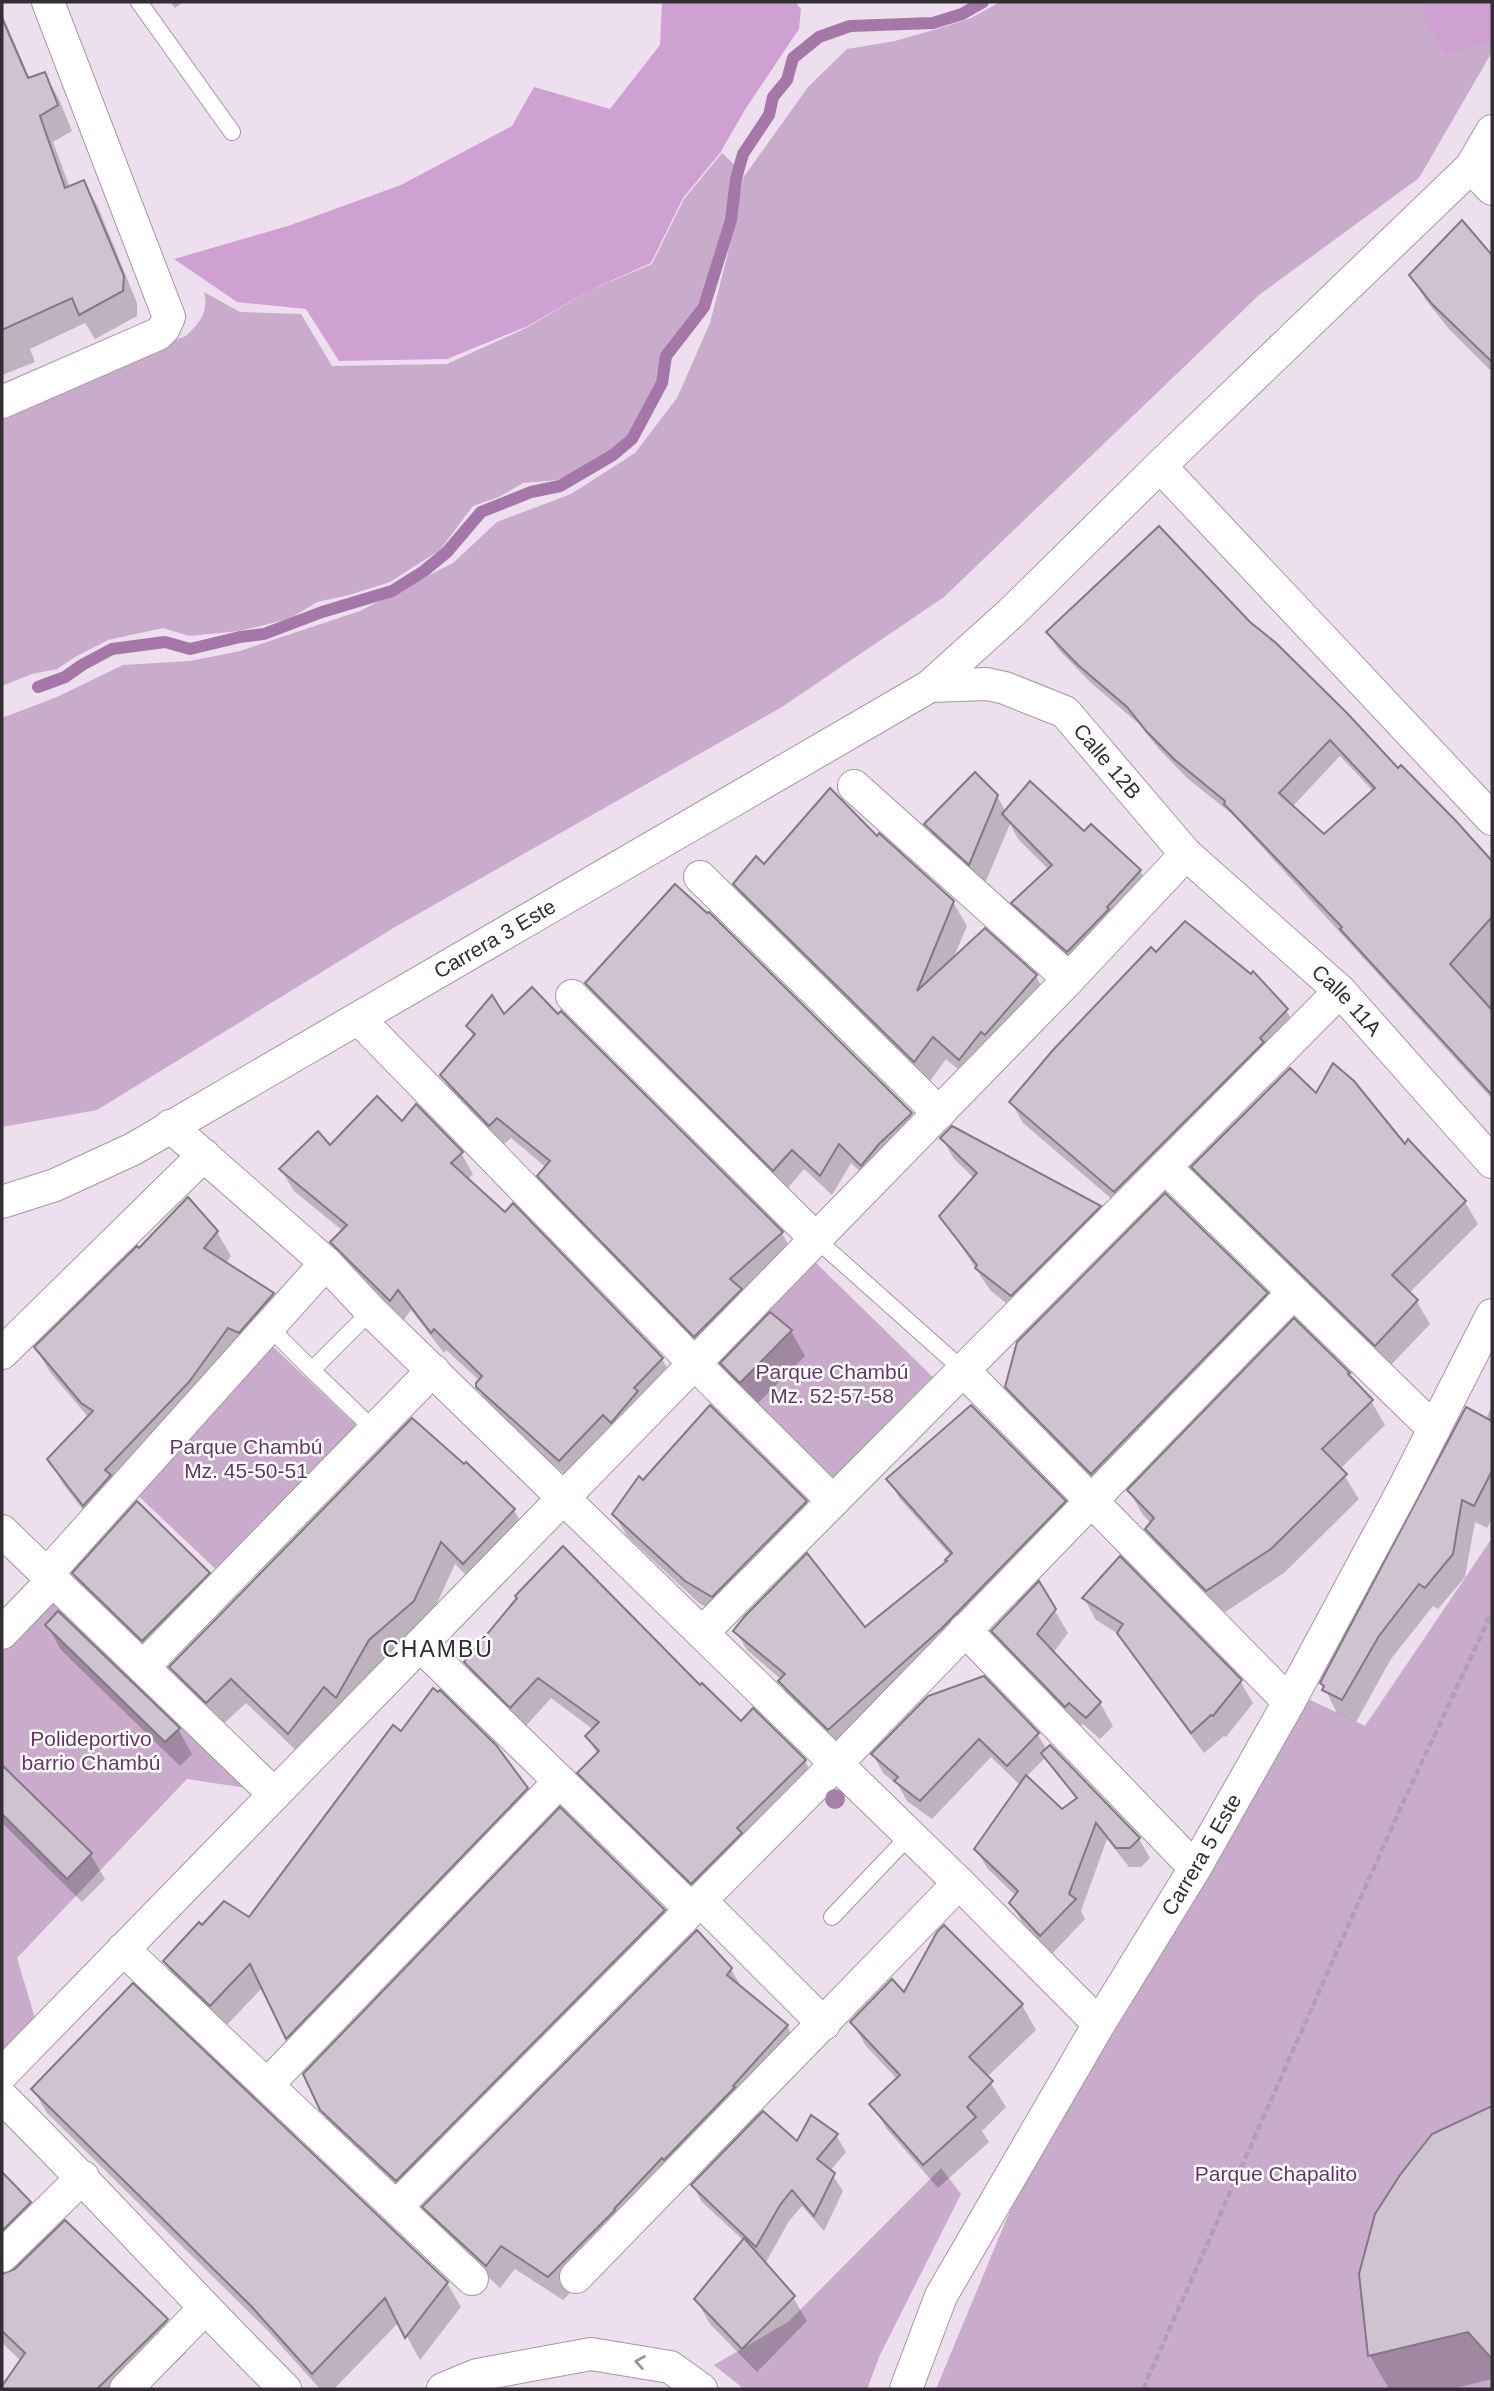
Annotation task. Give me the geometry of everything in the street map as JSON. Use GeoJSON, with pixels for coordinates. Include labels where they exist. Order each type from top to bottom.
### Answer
{"type":"FeatureCollection","features":[{"type":"Feature","properties":{"kind":"street"},"geometry":{"type":"LineString","coordinates":[[2,402],[158,334],[169,317],[48,2]]}},
{"type":"Feature","properties":{"kind":"street","name":"Carrera 3 Este"},"geometry":{"type":"LineString","coordinates":[[2,1202],[55,1185],[133,1149],[930,685],[1011,613],[1160,466],[1482,178],[1492,131]]}},
{"type":"Feature","properties":{"kind":"street"},"geometry":{"type":"LineString","coordinates":[[1160,466],[1492,819]]}},
{"type":"Feature","properties":{"kind":"street","name":"Calle 12B"},"geometry":{"type":"LineString","coordinates":[[930,685],[987,684],[1065,712],[1186,854]]}},
{"type":"Feature","properties":{"kind":"street"},"geometry":{"type":"LineString","coordinates":[[854,786],[1069,979]]}},
{"type":"Feature","properties":{"kind":"street"},"geometry":{"type":"LineString","coordinates":[[2,2074],[939,1113],[1186,854]]}},
{"type":"Feature","properties":{"kind":"street","name":"Calle 11A"},"geometry":{"type":"LineString","coordinates":[[1186,854],[1340,991],[1492,1162]]}},
{"type":"Feature","properties":{"kind":"street"},"geometry":{"type":"LineString","coordinates":[[700,877],[939,1113]]}},
{"type":"Feature","properties":{"kind":"street"},"geometry":{"type":"LineString","coordinates":[[702,1633],[1340,991]]}},
{"type":"Feature","properties":{"kind":"street"},"geometry":{"type":"LineString","coordinates":[[572,996],[816,1239]]}},
{"type":"Feature","properties":{"kind":"street"},"geometry":{"type":"LineString","coordinates":[[359,1019],[694,1363],[833,1501]]}},
{"type":"Feature","properties":{"kind":"street"},"geometry":{"type":"LineString","coordinates":[[170,1126],[326,1263],[371,1311],[960,1883],[1099,2024]]}},
{"type":"Feature","properties":{"kind":"street"},"geometry":{"type":"LineString","coordinates":[[2,1353],[204,1155]]}},
{"type":"Feature","properties":{"kind":"street"},"geometry":{"type":"LineString","coordinates":[[1165,1167],[1434,1429]]}},
{"type":"Feature","properties":{"kind":"street"},"geometry":{"type":"LineString","coordinates":[[2,1633],[326,1263]]}},
{"type":"Feature","properties":{"kind":"street"},"geometry":{"type":"LineString","coordinates":[[396,2207],[836,1763],[1293,1293]]}},
{"type":"Feature","properties":{"kind":"street","name":"Carrera 5 Este"},"geometry":{"type":"LineString","coordinates":[[906,2389],[942,2296],[1290,1702],[1492,1315]]}},
{"type":"Feature","properties":{"kind":"street"},"geometry":{"type":"LineString","coordinates":[[143,1667],[433,1370]]}},
{"type":"Feature","properties":{"kind":"street"},"geometry":{"type":"LineString","coordinates":[[963,1370],[1090,1502],[1290,1702]]}},
{"type":"Feature","properties":{"kind":"street"},"geometry":{"type":"LineString","coordinates":[[2,1531],[48,1579],[274,1794]]}},
{"type":"Feature","properties":{"kind":"street"},"geometry":{"type":"LineString","coordinates":[[965,1630],[1195,1868]]}},
{"type":"Feature","properties":{"kind":"street"},"geometry":{"type":"LineString","coordinates":[[420,1645],[561,1781],[824,2024]]}},
{"type":"Feature","properties":{"kind":"street"},"geometry":{"type":"LineString","coordinates":[[267,2085],[561,1781]]}},
{"type":"Feature","properties":{"kind":"street"},"geometry":{"type":"LineString","coordinates":[[576,2277],[960,1883]]}},
{"type":"Feature","properties":{"kind":"street"},"geometry":{"type":"LineString","coordinates":[[123,1949],[472,2279]]}},
{"type":"Feature","properties":{"kind":"street"},"geometry":{"type":"LineString","coordinates":[[2,2097],[83,2177],[204,2309],[285,2389]]}},
{"type":"Feature","properties":{"kind":"street"},"geometry":{"type":"LineString","coordinates":[[2,2256],[83,2177]]}},
{"type":"Feature","properties":{"kind":"street"},"geometry":{"type":"LineString","coordinates":[[126,2389],[204,2309]]}},
{"type":"Feature","properties":{"kind":"street"},"geometry":{"type":"LineString","coordinates":[[443,2389],[477,2375],[591,2354],[670,2368],[701,2389]]}},
{"type":"Feature","properties":{"kind":"lane"},"geometry":{"type":"LineString","coordinates":[[139,2],[232,132]]}},
{"type":"Feature","properties":{"kind":"lane"},"geometry":{"type":"LineString","coordinates":[[816,1239],[963,1370]]}},
{"type":"Feature","properties":{"kind":"lane"},"geometry":{"type":"LineString","coordinates":[[312,1370],[371,1311]]}},
{"type":"Feature","properties":{"kind":"lane"},"geometry":{"type":"LineString","coordinates":[[279,1337],[369,1425]]}},
{"type":"Feature","properties":{"kind":"lane"},"geometry":{"type":"LineString","coordinates":[[832,1917],[910,1835]]}},
{"type":"Feature","properties":{"kind":"path"},"geometry":{"type":"LineString","coordinates":[[1143,2389],[1400,1809],[1492,1612]]}},
{"type":"Feature","properties":{"kind":"green space"},"geometry":{"type":"Polygon","coordinates":[[[1000,2],[1492,2],[1492,52],[1419,178],[1259,295],[944,597],[782,707],[395,927],[97,1110],[2,1127],[2,718],[57,697],[123,665],[190,661],[240,651],[360,611],[453,563],[497,522],[571,494],[635,453],[677,398],[710,323],[743,178],[808,87],[847,49],[895,41],[937,29],[971,18],[1000,2]]]}},
{"type":"Feature","properties":{"kind":"green space"},"geometry":{"type":"Polygon","coordinates":[[[722,153],[738,168],[728,221],[703,307],[664,355],[659,383],[630,438],[611,453],[558,480],[523,483],[499,497],[473,506],[440,550],[390,582],[317,602],[289,619],[239,631],[189,636],[163,628],[108,640],[57,669],[32,674],[2,686],[2,402],[186,336],[202,317],[205,306],[204,292],[240,312],[301,314],[332,366],[447,364],[528,327],[588,291],[652,264],[684,199],[722,153]]]}},
{"type":"Feature","properties":{"kind":"green space","name":"Parque Chambú Mz. 52-57-58"},"geometry":{"type":"Polygon","coordinates":[[[815,1262],[941,1385],[833,1491],[701,1363],[815,1262]]]}},
{"type":"Feature","properties":{"kind":"green space","name":"Parque Chambú Mz. 45-50-51"},"geometry":{"type":"Polygon","coordinates":[[[267,1341],[362,1431],[225,1578],[130,1488],[267,1341]]]}},
{"type":"Feature","properties":{"kind":"green space","name":"Parque Chapalito"},"geometry":{"type":"Polygon","coordinates":[[[1492,1538],[1492,2389],[936,2389],[1015,2199],[1306,1698],[1365,1726],[1492,1538]]]}},
{"type":"Feature","properties":{"kind":"green space","name":"Polideportivo barrio Chambú"},"geometry":{"type":"Polygon","coordinates":[[[52,1593],[260,1790],[187,1779],[17,1958],[37,2025],[2,2062],[2,1645],[52,1593]]]}},
{"type":"Feature","properties":{"kind":"green space"},"geometry":{"type":"Polygon","coordinates":[[[941,2168],[961,2194],[880,2355],[867,2389],[744,2389],[714,2365],[788,2322],[941,2168]]]}},
{"type":"Feature","properties":{"kind":"shaded area"},"geometry":{"type":"Polygon","coordinates":[[[662,2],[795,2],[801,9],[799,29],[746,108],[720,153],[683,198],[651,263],[588,291],[528,326],[447,359],[339,361],[306,309],[237,302],[174,259],[288,226],[401,185],[512,126],[534,87],[610,109],[660,45],[662,2]]]}},
{"type":"Feature","properties":{"kind":"shaded area"},"geometry":{"type":"Polygon","coordinates":[[[1426,2],[1492,2],[1492,40],[1445,54],[1424,17],[1426,2]]]}},
{"type":"Feature","properties":{"kind":"building"},"geometry":{"type":"Polygon","coordinates":[[[2,18],[28,78],[45,72],[58,105],[40,116],[65,188],[84,180],[124,276],[123,291],[79,315],[72,298],[2,330],[2,18]]]}},
{"type":"Feature","properties":{"kind":"building"},"geometry":{"type":"Polygon","coordinates":[[[1462,220],[1492,255],[1492,362],[1433,305],[1409,275],[1462,220]]]}},
{"type":"Feature","properties":{"kind":"building"},"geometry":{"type":"Polygon","coordinates":[[[1159,526],[1250,622],[1276,643],[1398,768],[1401,765],[1456,821],[1492,861],[1492,917],[1450,964],[1492,1010],[1492,1095],[1340,929],[1342,927],[1224,804],[1225,801],[1175,760],[1127,707],[1078,665],[1046,632],[1159,526]],[[1330,740],[1279,793],[1324,834],[1375,788],[1330,740]]]}},
{"type":"Feature","properties":{"kind":"building"},"geometry":{"type":"Polygon","coordinates":[[[975,772],[998,795],[969,865],[924,824],[975,772]]]}},
{"type":"Feature","properties":{"kind":"building"},"geometry":{"type":"Polygon","coordinates":[[[1030,781],[1084,831],[1091,824],[1141,870],[1107,907],[1109,909],[1067,952],[1011,903],[1052,865],[1002,814],[1030,781]]]}},
{"type":"Feature","properties":{"kind":"building"},"geometry":{"type":"Polygon","coordinates":[[[830,788],[877,836],[879,833],[954,901],[917,991],[985,928],[1037,975],[985,1035],[981,1032],[959,1060],[933,1037],[914,1062],[733,884],[756,856],[764,864],[830,788]]]}},
{"type":"Feature","properties":{"kind":"building"},"geometry":{"type":"Polygon","coordinates":[[[675,884],[709,912],[912,1113],[879,1144],[861,1166],[839,1144],[820,1176],[792,1150],[773,1171],[585,983],[675,884]]]}},
{"type":"Feature","properties":{"kind":"building"},"geometry":{"type":"Polygon","coordinates":[[[1185,921],[1251,974],[1253,971],[1288,1009],[1260,1038],[1264,1042],[1114,1192],[1009,1102],[1053,1050],[1151,947],[1156,952],[1185,921]]]}},
{"type":"Feature","properties":{"kind":"building"},"geometry":{"type":"Polygon","coordinates":[[[532,987],[558,1014],[561,1011],[783,1232],[730,1279],[742,1289],[694,1337],[537,1176],[550,1161],[497,1118],[489,1126],[440,1075],[475,1034],[466,1026],[492,995],[504,1014],[532,987]]]}},
{"type":"Feature","properties":{"kind":"building"},"geometry":{"type":"Polygon","coordinates":[[[1333,1063],[1354,1081],[1405,1144],[1408,1139],[1466,1201],[1392,1275],[1418,1300],[1375,1346],[1191,1167],[1290,1068],[1316,1093],[1333,1063]]]}},
{"type":"Feature","properties":{"kind":"building"},"geometry":{"type":"Polygon","coordinates":[[[377,1096],[402,1121],[416,1104],[463,1152],[451,1163],[505,1212],[513,1203],[663,1358],[634,1388],[638,1391],[611,1423],[603,1415],[559,1461],[476,1387],[482,1376],[434,1329],[431,1333],[398,1290],[390,1301],[330,1242],[347,1225],[279,1169],[318,1131],[330,1145],[377,1096]]]}},
{"type":"Feature","properties":{"kind":"building"},"geometry":{"type":"Polygon","coordinates":[[[952,1126],[1101,1206],[1011,1296],[975,1268],[977,1265],[939,1216],[977,1173],[940,1138],[952,1126]]]}},
{"type":"Feature","properties":{"kind":"building"},"geometry":{"type":"Polygon","coordinates":[[[1165,1193],[1268,1293],[1091,1474],[1005,1387],[1017,1342],[1165,1193]]]}},
{"type":"Feature","properties":{"kind":"building"},"geometry":{"type":"Polygon","coordinates":[[[188,1197],[218,1231],[204,1248],[274,1293],[239,1333],[228,1328],[189,1382],[105,1470],[111,1475],[83,1506],[47,1459],[93,1411],[81,1403],[34,1347],[137,1246],[139,1248],[188,1197]]]}},
{"type":"Feature","properties":{"kind":"building"},"geometry":{"type":"Polygon","coordinates":[[[770,1312],[792,1330],[740,1383],[720,1363],[770,1312]]]}},
{"type":"Feature","properties":{"kind":"building"},"geometry":{"type":"Polygon","coordinates":[[[1294,1318],[1350,1373],[1348,1374],[1373,1400],[1322,1449],[1347,1474],[1271,1549],[1206,1591],[1145,1529],[1154,1518],[1127,1490],[1294,1318]]]}},
{"type":"Feature","properties":{"kind":"building"},"geometry":{"type":"Polygon","coordinates":[[[710,1405],[807,1501],[712,1597],[685,1581],[612,1514],[639,1476],[643,1480],[710,1405]]]}},
{"type":"Feature","properties":{"kind":"building"},"geometry":{"type":"Polygon","coordinates":[[[971,1405],[1066,1501],[942,1628],[828,1730],[778,1681],[785,1674],[733,1631],[807,1553],[865,1627],[947,1561],[945,1560],[952,1553],[886,1479],[971,1405]]]}},
{"type":"Feature","properties":{"kind":"building"},"geometry":{"type":"Polygon","coordinates":[[[1466,1407],[1492,1421],[1492,1471],[1474,1506],[1462,1500],[1453,1554],[1425,1588],[1419,1584],[1379,1636],[1342,1700],[1322,1690],[1324,1686],[1320,1683],[1466,1407]]]}},
{"type":"Feature","properties":{"kind":"building"},"geometry":{"type":"Polygon","coordinates":[[[412,1418],[464,1464],[466,1462],[515,1509],[463,1564],[441,1542],[414,1601],[369,1640],[336,1698],[324,1687],[288,1734],[231,1679],[206,1703],[169,1667],[412,1418]]]}},
{"type":"Feature","properties":{"kind":"building"},"geometry":{"type":"Polygon","coordinates":[[[137,1501],[210,1573],[142,1641],[72,1573],[137,1501]]]}},
{"type":"Feature","properties":{"kind":"building"},"geometry":{"type":"Polygon","coordinates":[[[563,1546],[700,1685],[702,1683],[741,1721],[753,1708],[806,1760],[737,1828],[742,1833],[691,1884],[577,1773],[599,1751],[585,1736],[599,1722],[538,1678],[510,1708],[464,1662],[517,1598],[515,1596],[563,1546]]]}},
{"type":"Feature","properties":{"kind":"building"},"geometry":{"type":"Polygon","coordinates":[[[1120,1556],[1242,1680],[1213,1716],[1191,1733],[1117,1633],[1123,1624],[1082,1598],[1120,1556]]]}},
{"type":"Feature","properties":{"kind":"building"},"geometry":{"type":"Polygon","coordinates":[[[1039,1581],[1056,1609],[1037,1634],[1101,1702],[1086,1718],[1069,1703],[1065,1707],[991,1631],[1039,1581]]]}},
{"type":"Feature","properties":{"kind":"building"},"geometry":{"type":"Polygon","coordinates":[[[58,1611],[180,1728],[165,1742],[45,1625],[58,1611]]]}},
{"type":"Feature","properties":{"kind":"building"},"geometry":{"type":"Polygon","coordinates":[[[984,1676],[1039,1733],[1007,1766],[979,1739],[920,1801],[894,1781],[898,1777],[871,1754],[928,1696],[984,1676]]]}},
{"type":"Feature","properties":{"kind":"building"},"geometry":{"type":"Polygon","coordinates":[[[433,1688],[438,1692],[440,1690],[496,1745],[528,1788],[286,2039],[250,1964],[210,2006],[163,1961],[199,1922],[202,1925],[224,1901],[249,1917],[393,1725],[401,1731],[433,1688]]]}},
{"type":"Feature","properties":{"kind":"building"},"geometry":{"type":"Polygon","coordinates":[[[1050,1745],[1140,1838],[1130,1848],[1116,1848],[1096,1823],[1069,1894],[1076,1899],[1040,1936],[1009,1903],[1018,1891],[974,1849],[1026,1775],[1062,1809],[1077,1798],[1041,1753],[1050,1745]]]}},
{"type":"Feature","properties":{"kind":"building"},"geometry":{"type":"Polygon","coordinates":[[[2,1765],[92,1853],[67,1879],[2,1814],[2,1765]]]}},
{"type":"Feature","properties":{"kind":"building"},"geometry":{"type":"Polygon","coordinates":[[[560,1807],[665,1910],[396,2181],[320,2110],[303,2074],[560,1807]]]}},
{"type":"Feature","properties":{"kind":"building"},"geometry":{"type":"Polygon","coordinates":[[[944,1925],[1023,2004],[969,2057],[993,2081],[967,2107],[976,2117],[923,2165],[869,2104],[900,2075],[850,2022],[892,1979],[904,1992],[937,1932],[944,1925]]]}},
{"type":"Feature","properties":{"kind":"building"},"geometry":{"type":"Polygon","coordinates":[[[697,1930],[732,1968],[727,1975],[788,2025],[733,2086],[735,2087],[664,2160],[662,2158],[548,2277],[501,2246],[486,2266],[422,2207],[697,1930]]]}},
{"type":"Feature","properties":{"kind":"building"},"geometry":{"type":"Polygon","coordinates":[[[133,1983],[448,2282],[405,2338],[385,2298],[312,2374],[252,2307],[31,2089],[133,1983]]]}},
{"type":"Feature","properties":{"kind":"building"},"geometry":{"type":"Polygon","coordinates":[[[1492,2106],[1492,2359],[1468,2332],[1368,2356],[1359,2274],[1375,2214],[1400,2175],[1432,2134],[1492,2106]]]}},
{"type":"Feature","properties":{"kind":"building"},"geometry":{"type":"Polygon","coordinates":[[[763,2111],[797,2141],[811,2115],[838,2134],[817,2159],[835,2173],[814,2216],[792,2190],[780,2205],[756,2247],[691,2185],[763,2111]]]}},
{"type":"Feature","properties":{"kind":"building"},"geometry":{"type":"Polygon","coordinates":[[[2,2172],[31,2202],[2,2231],[2,2172]]]}},
{"type":"Feature","properties":{"kind":"building"},"geometry":{"type":"Polygon","coordinates":[[[65,2220],[168,2319],[97,2389],[2,2389],[25,2353],[2,2331],[2,2274],[15,2269],[65,2220]]]}},
{"type":"Feature","properties":{"kind":"building"},"geometry":{"type":"Polygon","coordinates":[[[744,2238],[795,2296],[742,2349],[694,2299],[744,2238]]]}},
{"type":"Feature","properties":{"kind":"waterway"},"geometry":{"type":"LineString","coordinates":[[38,687],[65,677],[112,649],[165,642],[190,649],[264,634],[322,612],[392,591],[424,571],[447,552],[481,512],[531,492],[560,486],[613,455],[632,439],[662,383],[666,356],[704,307],[731,220],[736,179],[743,154],[769,115],[773,97],[787,80],[793,58],[819,37],[850,26],[933,23],[962,14],[983,2]]}},
{"type":"Feature","properties":{"kind":"district","name":"CHAMBÚ"},"geometry":{"type":"Point","coordinates":[438,1649]}}]}
